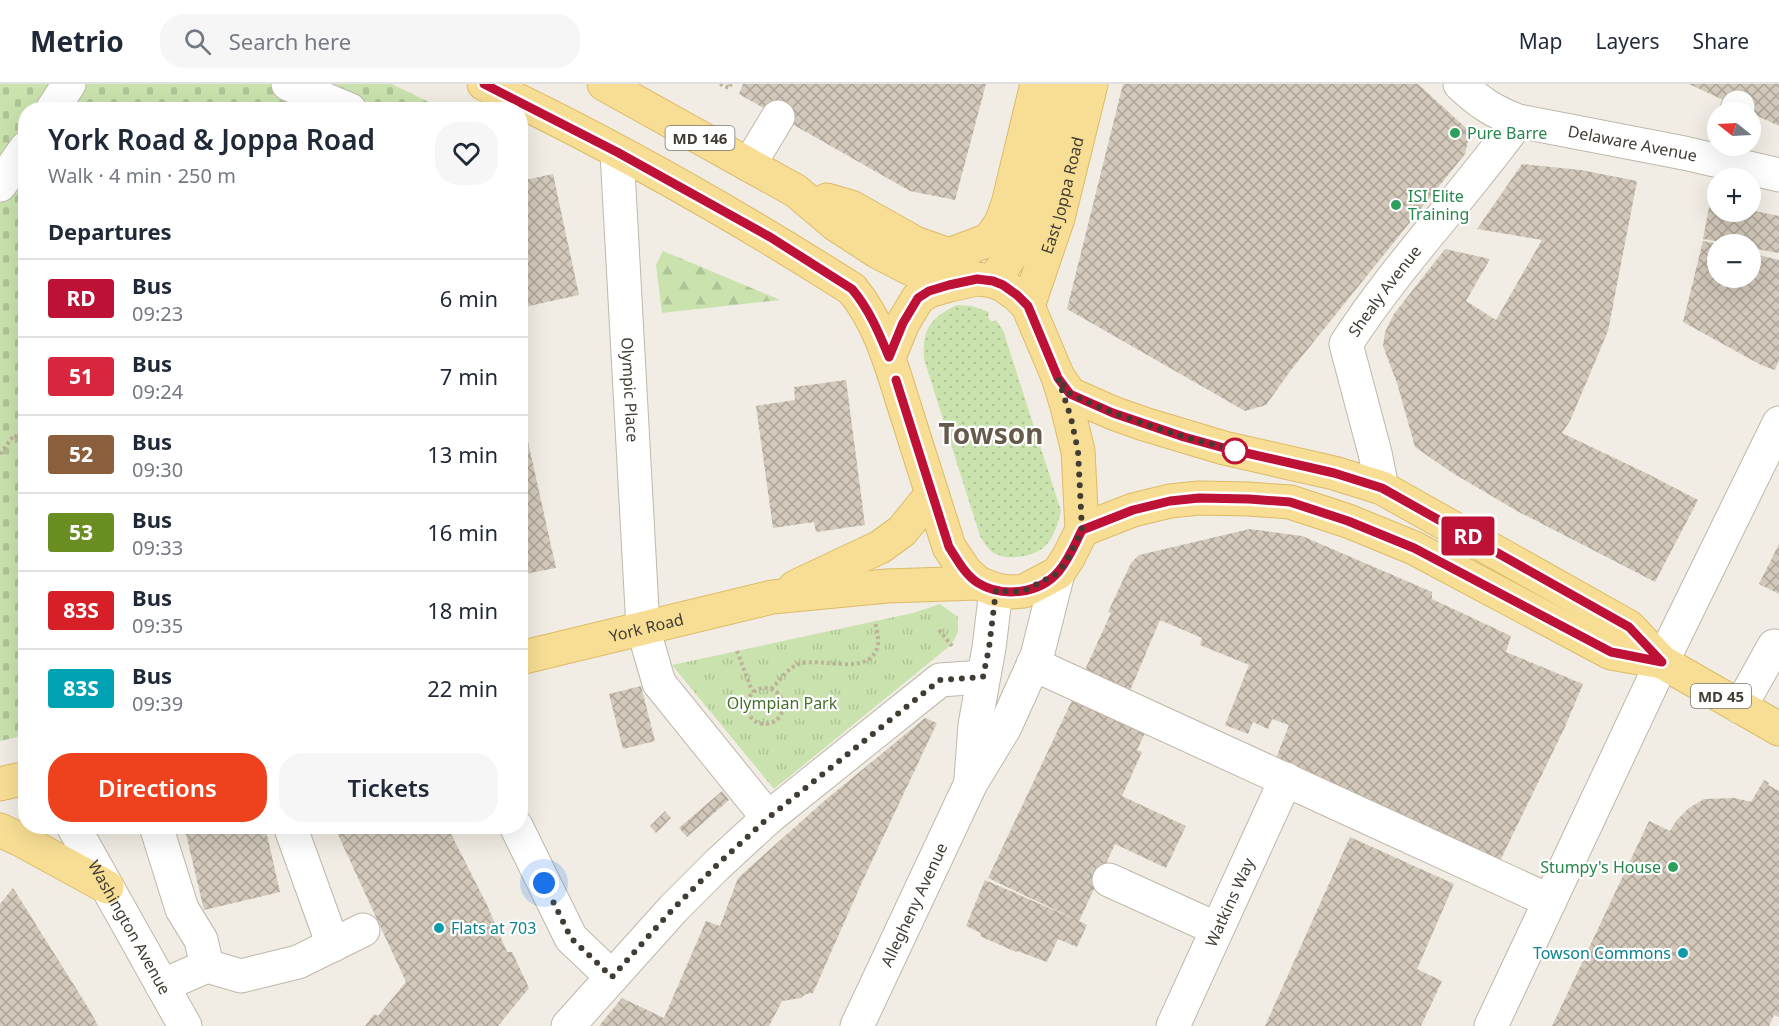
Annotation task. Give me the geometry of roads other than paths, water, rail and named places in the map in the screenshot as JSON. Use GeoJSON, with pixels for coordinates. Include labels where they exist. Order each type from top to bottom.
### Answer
{"type":"FeatureCollection","features":[{"type":"Feature","properties":{"kind":"main road"},"geometry":{"type":"LineString","coordinates":[[484,84],[519,102]]}},
{"type":"Feature","properties":{"kind":"main road","name":"MD 146"},"geometry":{"type":"LineString","coordinates":[[604,84],[796,191],[835,224],[878,252],[909,268],[967,275]]}},
{"type":"Feature","properties":{"kind":"main road"},"geometry":{"type":"LineString","coordinates":[[889,357],[903,323],[918,298],[967,275],[1001,223],[1008,204],[1037,84]]}},
{"type":"Feature","properties":{"kind":"main road","name":"East Joppa Road"},"geometry":{"type":"LineString","coordinates":[[967,275],[1015,250],[1033,211],[1064,84]]}},
{"type":"Feature","properties":{"kind":"main road","name":"East Joppa Road"},"geometry":{"type":"LineString","coordinates":[[1028,306],[1063,199],[1091,84]]}},
{"type":"Feature","properties":{"kind":"main road"},"geometry":{"type":"LineString","coordinates":[[528,106],[617,152],[770,237],[852,289],[861,299],[876,325],[889,357],[949,547],[965,571],[987,586]]}},
{"type":"Feature","properties":{"kind":"main road","name":"MD 45"},"geometry":{"type":"LineString","coordinates":[[967,275],[1003,285],[1028,306],[1058,378],[1070,394],[1144,424],[1224,448],[1334,473],[1382,488],[1629,627],[1662,662],[1779,729]]}},
{"type":"Feature","properties":{"kind":"main road"},"geometry":{"type":"LineString","coordinates":[[1058,378],[1071,418],[1078,451],[1082,530],[1058,573]]}},
{"type":"Feature","properties":{"kind":"main road","name":"York Road"},"geometry":{"type":"LineString","coordinates":[[772,597],[879,547],[902,531],[932,494]]}},
{"type":"Feature","properties":{"kind":"main road","name":"MD 45"},"geometry":{"type":"LineString","coordinates":[[1082,530],[1133,510],[1170,501],[1199,498],[1290,502],[1348,521],[1414,548],[1611,652],[1662,662]]}},
{"type":"Feature","properties":{"kind":"main road","name":"York Road"},"geometry":{"type":"LineString","coordinates":[[528,656],[772,597],[887,586],[987,586],[1011,592],[1024,591],[1058,573]]}},
{"type":"Feature","properties":{"kind":"main road"},"geometry":{"type":"LineString","coordinates":[[0,784],[18,780]]}},
{"type":"Feature","properties":{"kind":"main road"},"geometry":{"type":"LineString","coordinates":[[0,830],[107,887]]}},
{"type":"Feature","properties":{"kind":"street"},"geometry":{"type":"LineString","coordinates":[[57,102],[69,84]]}},
{"type":"Feature","properties":{"kind":"street"},"geometry":{"type":"LineString","coordinates":[[288,84],[331,102]]}},
{"type":"Feature","properties":{"kind":"street","name":"Delaware Avenue"},"geometry":{"type":"LineString","coordinates":[[1460,84],[1487,107],[1518,121],[1707,151]]}},
{"type":"Feature","properties":{"kind":"street"},"geometry":{"type":"LineString","coordinates":[[749,165],[778,117]]}},
{"type":"Feature","properties":{"kind":"street","name":"Shealy Avenue"},"geometry":{"type":"LineString","coordinates":[[1382,488],[1346,344],[1365,314],[1518,121]]}},
{"type":"Feature","properties":{"kind":"street","name":"Olympic Place"},"geometry":{"type":"LineString","coordinates":[[617,152],[643,628],[659,683],[768,818]]}},
{"type":"Feature","properties":{"kind":"street","name":"Delaware Avenue"},"geometry":{"type":"LineString","coordinates":[[1727,156],[1779,175]]}},
{"type":"Feature","properties":{"kind":"street"},"geometry":{"type":"LineString","coordinates":[[0,185],[18,159]]}},
{"type":"Feature","properties":{"kind":"street"},"geometry":{"type":"LineString","coordinates":[[1491,1026],[1662,662],[1778,428]]}},
{"type":"Feature","properties":{"kind":"street","name":"Allegheny Avenue"},"geometry":{"type":"LineString","coordinates":[[857,1026],[971,783],[1005,728],[1033,664],[1058,573]]}},
{"type":"Feature","properties":{"kind":"street","name":"Allegheny Avenue"},"geometry":{"type":"LineString","coordinates":[[971,783],[975,725],[989,648],[987,586]]}},
{"type":"Feature","properties":{"kind":"street"},"geometry":{"type":"LineString","coordinates":[[1740,707],[1774,646],[1779,649]]}},
{"type":"Feature","properties":{"kind":"street"},"geometry":{"type":"LineString","coordinates":[[1033,664],[1550,901]]}},
{"type":"Feature","properties":{"kind":"street"},"geometry":{"type":"LineString","coordinates":[[568,1026],[681,902],[768,818],[940,680],[983,677]]}},
{"type":"Feature","properties":{"kind":"street","name":"Watkins Way"},"geometry":{"type":"LineString","coordinates":[[1173,1026],[1286,779]]}},
{"type":"Feature","properties":{"kind":"street","name":"Washington Avenue"},"geometry":{"type":"LineString","coordinates":[[77,834],[185,1026]]}},
{"type":"Feature","properties":{"kind":"street"},"geometry":{"type":"LineString","coordinates":[[159,834],[182,909],[201,940],[207,966]]}},
{"type":"Feature","properties":{"kind":"street"},"geometry":{"type":"LineString","coordinates":[[293,834],[333,945]]}},
{"type":"Feature","properties":{"kind":"street"},"geometry":{"type":"LineString","coordinates":[[520,834],[571,938],[612,977]]}},
{"type":"Feature","properties":{"kind":"street"},"geometry":{"type":"LineString","coordinates":[[1109,880],[1217,929]]}},
{"type":"Feature","properties":{"kind":"street"},"geometry":{"type":"LineString","coordinates":[[162,986],[207,966],[242,976],[298,962],[363,930]]}},
{"type":"Feature","properties":{"kind":"place","name":"Pure Barre"},"geometry":{"type":"Point","coordinates":[1455,133]}},
{"type":"Feature","properties":{"kind":"place","name":"ISI Elite Training"},"geometry":{"type":"Point","coordinates":[1396,205]}},
{"type":"Feature","properties":{"kind":"place","name":"Stumpy's House"},"geometry":{"type":"Point","coordinates":[1673,867]}},
{"type":"Feature","properties":{"kind":"place","name":"Flats at 703"},"geometry":{"type":"Point","coordinates":[439,928]}},
{"type":"Feature","properties":{"kind":"place","name":"Towson Commons"},"geometry":{"type":"Point","coordinates":[1683,953]}},
{"type":"Feature","properties":{"kind":"district","name":"Towson"},"geometry":{"type":"Point","coordinates":[991,433]}},
{"type":"Feature","properties":{"kind":"park label","name":"Olympian Park"},"geometry":{"type":"Point","coordinates":[782,703]}}]}
